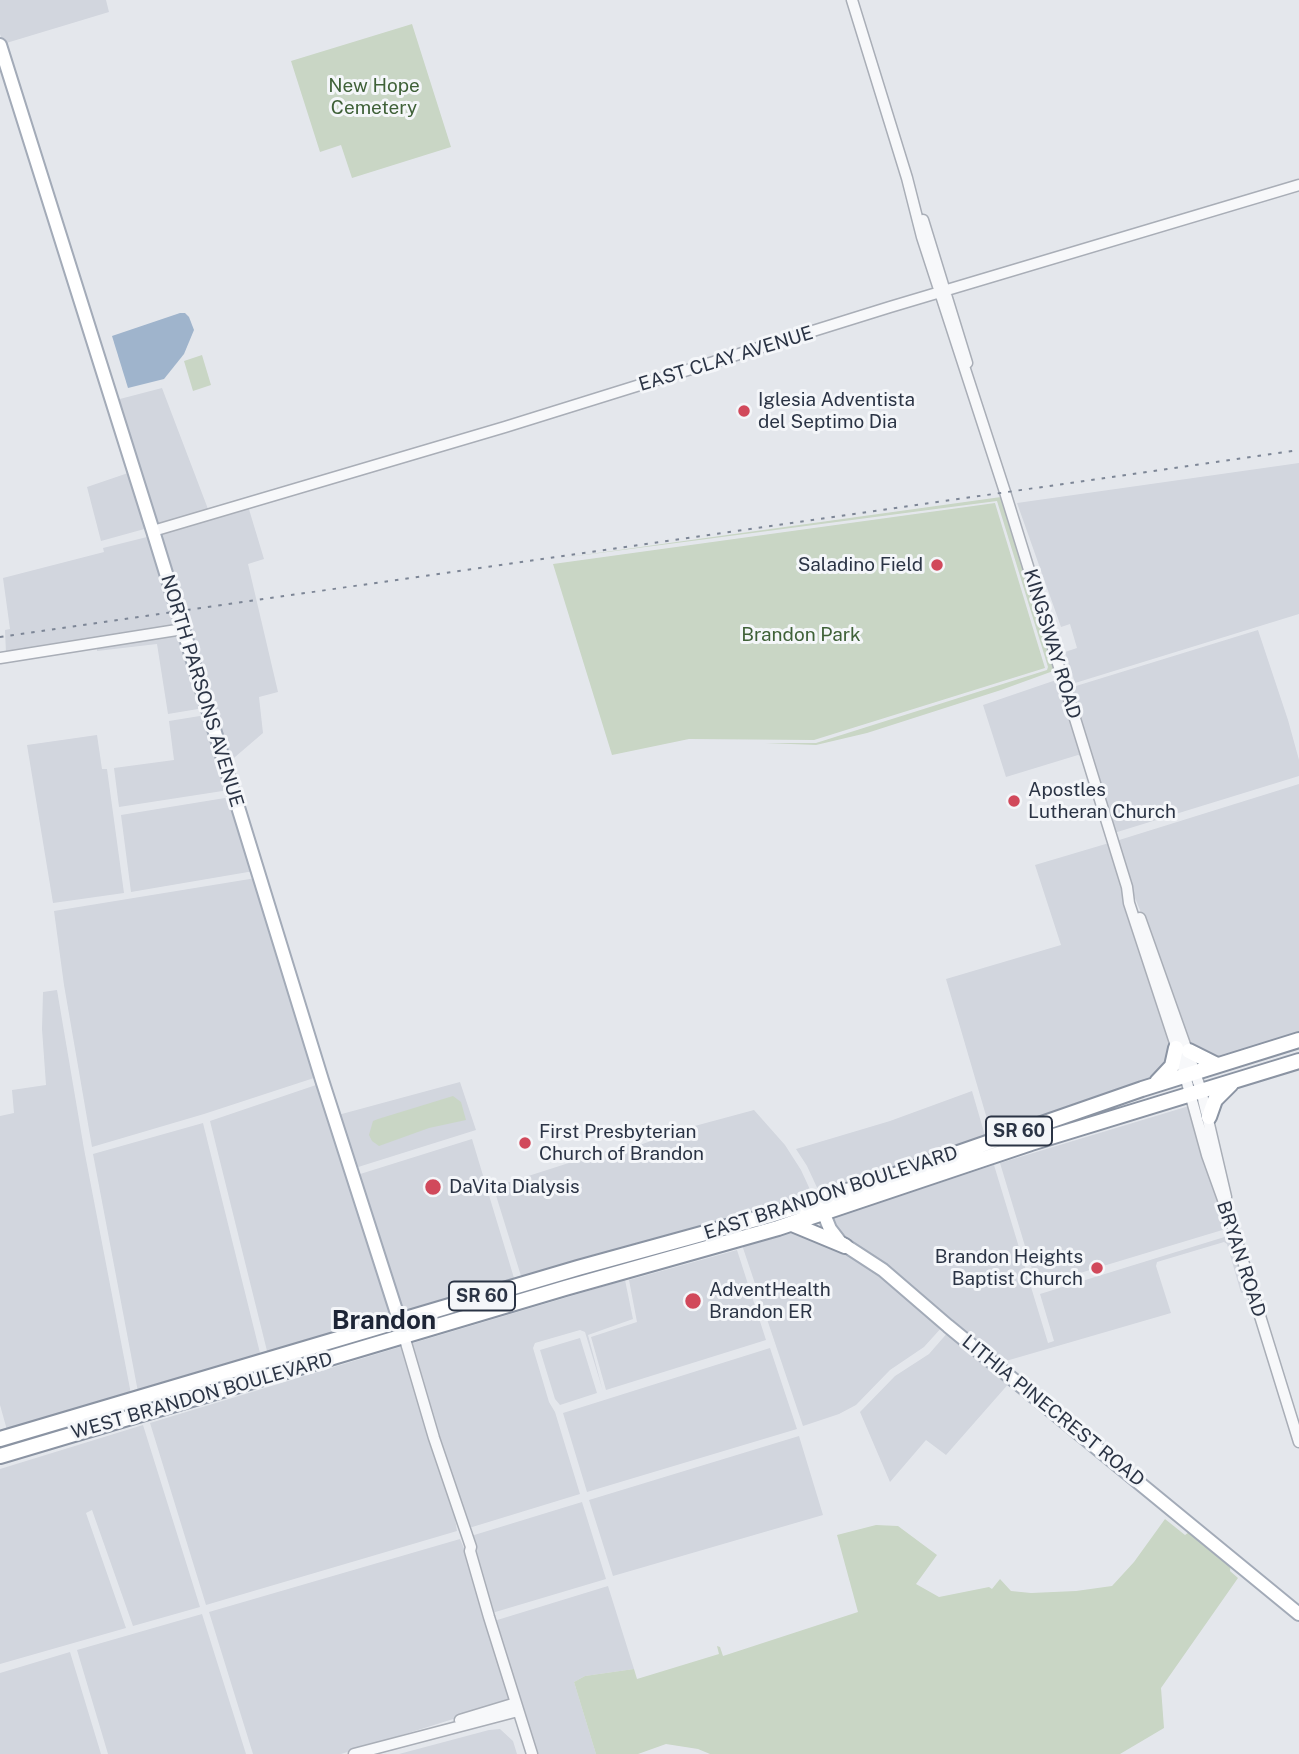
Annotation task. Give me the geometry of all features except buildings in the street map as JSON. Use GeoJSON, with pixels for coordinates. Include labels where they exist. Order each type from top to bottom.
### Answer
{"type":"FeatureCollection","features":[{"type":"Feature","properties":{"kind":"highway","name":"EAST BRANDON BOULEVARD"},"geometry":{"type":"LineString","coordinates":[[404,1336],[792,1224],[821,1207],[1153,1086],[1299,1040]]}},
{"type":"Feature","properties":{"kind":"highway"},"geometry":{"type":"LineString","coordinates":[[1153,1086],[1172,1066],[1182,1049],[1217,1065]]}},
{"type":"Feature","properties":{"kind":"highway","name":"EAST BRANDON BOULEVARD"},"geometry":{"type":"LineString","coordinates":[[400,1321],[604,1260],[764,1218],[821,1207],[1299,1061]]}},
{"type":"Feature","properties":{"kind":"highway"},"geometry":{"type":"LineString","coordinates":[[1209,1117],[1217,1097],[1237,1079]]}},
{"type":"Feature","properties":{"kind":"highway"},"geometry":{"type":"LineString","coordinates":[[792,1224],[845,1246]]}},
{"type":"Feature","properties":{"kind":"highway","name":"WEST BRANDON BOULEVARD"},"geometry":{"type":"LineString","coordinates":[[0,1439],[400,1321]]}},
{"type":"Feature","properties":{"kind":"highway","name":"WEST BRANDON BOULEVARD"},"geometry":{"type":"LineString","coordinates":[[0,1456],[404,1336]]}},
{"type":"Feature","properties":{"kind":"highway"},"geometry":{"type":"LineString","coordinates":[[143,1413],[143,1407],[147,1403],[177,1393],[182,1390],[181,1385]]}},
{"type":"Feature","properties":{"kind":"highway"},"geometry":{"type":"LineString","coordinates":[[91,1428],[93,1420],[129,1409],[136,1404],[137,1398]]}},
{"type":"Feature","properties":{"kind":"main road","name":"NORTH PARSONS AVENUE"},"geometry":{"type":"LineString","coordinates":[[0,45],[153,531],[321,1080],[404,1336]]}},
{"type":"Feature","properties":{"kind":"main road","name":"LITHIA PINECREST ROAD"},"geometry":{"type":"LineString","coordinates":[[821,1207],[833,1233],[845,1246],[889,1275],[1299,1614]]}},
{"type":"Feature","properties":{"kind":"street","name":"KINGSWAY ROAD"},"geometry":{"type":"LineString","coordinates":[[852,0],[942,291],[963,345],[976,402],[1127,887],[1129,904],[1195,1092]]}},
{"type":"Feature","properties":{"kind":"street","name":"EAST CLAY AVENUE"},"geometry":{"type":"LineString","coordinates":[[153,531],[1299,185]]}},
{"type":"Feature","properties":{"kind":"street"},"geometry":{"type":"LineString","coordinates":[[0,657],[183,629]]}},
{"type":"Feature","properties":{"kind":"street"},"geometry":{"type":"LineString","coordinates":[[1195,1092],[1209,1117],[1230,1219]]}},
{"type":"Feature","properties":{"kind":"street","name":"BRYAN ROAD"},"geometry":{"type":"LineString","coordinates":[[1195,1092],[1217,1188],[1230,1219],[1299,1442]]}},
{"type":"Feature","properties":{"kind":"street"},"geometry":{"type":"LineString","coordinates":[[404,1336],[458,1513],[469,1540],[470,1551],[532,1754]]}},
{"type":"Feature","properties":{"kind":"street"},"geometry":{"type":"LineString","coordinates":[[354,1754],[391,1741],[517,1707]]}},
{"type":"Feature","properties":{"kind":"shaded area"},"geometry":{"type":"Polygon","coordinates":[[[0,0],[106,0],[109,12],[3,44],[0,34],[0,0]]]}},
{"type":"Feature","properties":{"kind":"shaded area"},"geometry":{"type":"Polygon","coordinates":[[[162,388],[208,509],[155,526],[116,400],[162,388]]]}},
{"type":"Feature","properties":{"kind":"shaded area"},"geometry":{"type":"Polygon","coordinates":[[[1299,463],[1299,614],[1075,683],[1065,652],[1077,648],[1070,624],[1061,627],[1017,503],[1299,463]]]}},
{"type":"Feature","properties":{"kind":"shaded area"},"geometry":{"type":"Polygon","coordinates":[[[131,472],[148,528],[101,541],[87,487],[131,472]]]}},
{"type":"Feature","properties":{"kind":"shaded area"},"geometry":{"type":"Polygon","coordinates":[[[248,506],[264,559],[248,564],[278,692],[259,697],[263,733],[228,763],[157,534],[248,506]]]}},
{"type":"Feature","properties":{"kind":"shaded area"},"geometry":{"type":"Polygon","coordinates":[[[151,536],[179,626],[6,653],[5,630],[10,629],[3,578],[104,552],[103,548],[151,536]]]}},
{"type":"Feature","properties":{"kind":"shaded area"},"geometry":{"type":"Polygon","coordinates":[[[1258,630],[1288,720],[1299,760],[1299,776],[1114,833],[1066,678],[1070,677],[1072,685],[1076,686],[1258,630]]]}},
{"type":"Feature","properties":{"kind":"shaded area"},"geometry":{"type":"Polygon","coordinates":[[[181,634],[204,708],[168,714],[157,644],[97,651],[97,647],[181,634]]]}},
{"type":"Feature","properties":{"kind":"shaded area"},"geometry":{"type":"Polygon","coordinates":[[[1059,679],[1107,835],[1082,756],[1006,777],[983,705],[1059,679]]]}},
{"type":"Feature","properties":{"kind":"shaded area"},"geometry":{"type":"Polygon","coordinates":[[[206,715],[229,790],[119,807],[114,768],[174,760],[169,721],[206,715]]]}},
{"type":"Feature","properties":{"kind":"shaded area"},"geometry":{"type":"Polygon","coordinates":[[[97,735],[102,769],[107,769],[124,893],[53,903],[27,745],[97,735]]]}},
{"type":"Feature","properties":{"kind":"shaded area"},"geometry":{"type":"Polygon","coordinates":[[[1299,784],[1299,1036],[1217,1061],[1192,1049],[1164,968],[1130,886],[1116,841],[1299,784]]]}},
{"type":"Feature","properties":{"kind":"shaded area"},"geometry":{"type":"Polygon","coordinates":[[[231,797],[254,871],[131,892],[121,815],[231,797]]]}},
{"type":"Feature","properties":{"kind":"shaded area"},"geometry":{"type":"Polygon","coordinates":[[[1109,843],[1173,1048],[1169,1064],[1151,1082],[992,1136],[946,979],[1061,945],[1035,865],[1109,843]]]}},
{"type":"Feature","properties":{"kind":"shaded area"},"geometry":{"type":"Polygon","coordinates":[[[256,878],[317,1077],[92,1147],[54,911],[256,878]]]}},
{"type":"Feature","properties":{"kind":"shaded area"},"geometry":{"type":"Polygon","coordinates":[[[57,990],[131,1394],[7,1430],[0,1405],[0,1116],[14,1113],[12,1090],[46,1085],[42,1029],[43,992],[57,990]]]}},
{"type":"Feature","properties":{"kind":"shaded area"},"geometry":{"type":"Polygon","coordinates":[[[460,1082],[476,1130],[355,1168],[338,1115],[460,1082]]]}},
{"type":"Feature","properties":{"kind":"shaded area"},"geometry":{"type":"Polygon","coordinates":[[[319,1084],[395,1316],[268,1355],[210,1121],[319,1084]]]}},
{"type":"Feature","properties":{"kind":"shaded area"},"geometry":{"type":"Polygon","coordinates":[[[972,1091],[986,1139],[820,1194],[796,1149],[890,1121],[972,1091]]]}},
{"type":"Feature","properties":{"kind":"shaded area"},"geometry":{"type":"Polygon","coordinates":[[[1189,1106],[1214,1189],[1229,1228],[1037,1286],[1000,1163],[1189,1106]]]}},
{"type":"Feature","properties":{"kind":"shaded area"},"geometry":{"type":"Polygon","coordinates":[[[754,1110],[785,1145],[813,1196],[521,1276],[490,1176],[493,1185],[497,1186],[625,1145],[629,1144],[631,1148],[691,1127],[754,1110]]]}},
{"type":"Feature","properties":{"kind":"shaded area"},"geometry":{"type":"Polygon","coordinates":[[[203,1123],[261,1357],[138,1392],[93,1154],[203,1123]]]}},
{"type":"Feature","properties":{"kind":"shaded area"},"geometry":{"type":"Polygon","coordinates":[[[472,1139],[514,1278],[401,1313],[357,1175],[472,1139]]]}},
{"type":"Feature","properties":{"kind":"shaded area"},"geometry":{"type":"Polygon","coordinates":[[[994,1165],[1048,1343],[1054,1341],[1040,1294],[1231,1235],[1246,1292],[1241,1293],[1227,1244],[1224,1242],[1157,1262],[1171,1313],[999,1363],[847,1242],[830,1219],[994,1165]]]}},
{"type":"Feature","properties":{"kind":"shaded area"},"geometry":{"type":"Polygon","coordinates":[[[796,1229],[844,1249],[876,1269],[943,1326],[924,1347],[890,1370],[856,1405],[839,1414],[803,1426],[742,1245],[796,1229]]]}},
{"type":"Feature","properties":{"kind":"shaded area","name":"AdventHealth Brandon ER"},"geometry":{"type":"Polygon","coordinates":[[[737,1250],[766,1340],[606,1390],[591,1337],[637,1322],[629,1280],[737,1250]]]}},
{"type":"Feature","properties":{"kind":"shaded area"},"geometry":{"type":"Polygon","coordinates":[[[625,1280],[633,1319],[588,1335],[603,1391],[585,1332],[580,1330],[535,1343],[533,1348],[580,1494],[469,1528],[461,1510],[410,1344],[625,1280]]]}},
{"type":"Feature","properties":{"kind":"shaded area"},"geometry":{"type":"Polygon","coordinates":[[[949,1331],[1011,1381],[946,1455],[926,1440],[890,1482],[860,1412],[895,1376],[929,1354],[949,1331]]]}},
{"type":"Feature","properties":{"kind":"shaded area"},"geometry":{"type":"Polygon","coordinates":[[[580,1338],[597,1393],[560,1405],[555,1399],[540,1350],[580,1338]]]}},
{"type":"Feature","properties":{"kind":"shaded area"},"geometry":{"type":"Polygon","coordinates":[[[403,1346],[454,1512],[457,1531],[206,1605],[150,1423],[403,1346]]]}},
{"type":"Feature","properties":{"kind":"shaded area"},"geometry":{"type":"Polygon","coordinates":[[[770,1348],[797,1429],[587,1492],[563,1413],[770,1348]]]}},
{"type":"Feature","properties":{"kind":"shaded area"},"geometry":{"type":"Polygon","coordinates":[[[143,1425],[200,1607],[133,1626],[92,1510],[86,1513],[126,1628],[0,1664],[0,1469],[143,1425]]]}},
{"type":"Feature","properties":{"kind":"shaded area"},"geometry":{"type":"Polygon","coordinates":[[[799,1436],[823,1515],[613,1576],[589,1500],[799,1436]]]}},
{"type":"Feature","properties":{"kind":"shaded area"},"geometry":{"type":"Polygon","coordinates":[[[582,1502],[606,1579],[492,1613],[471,1536],[582,1502]]]}},
{"type":"Feature","properties":{"kind":"shaded area"},"geometry":{"type":"Polygon","coordinates":[[[460,1539],[511,1701],[341,1754],[253,1754],[209,1612],[460,1539]]]}},
{"type":"Feature","properties":{"kind":"shaded area"},"geometry":{"type":"Polygon","coordinates":[[[608,1586],[634,1669],[585,1676],[574,1682],[596,1754],[536,1754],[494,1621],[608,1586]]]}},
{"type":"Feature","properties":{"kind":"shaded area"},"geometry":{"type":"Polygon","coordinates":[[[202,1614],[246,1754],[108,1754],[77,1650],[202,1614]]]}},
{"type":"Feature","properties":{"kind":"shaded area"},"geometry":{"type":"Polygon","coordinates":[[[70,1652],[101,1754],[0,1754],[0,1673],[70,1652]]]}},
{"type":"Feature","properties":{"kind":"shaded area"},"geometry":{"type":"Polygon","coordinates":[[[500,1729],[513,1741],[517,1754],[399,1754],[489,1730],[500,1729]]]}},
{"type":"Feature","properties":{"kind":"green space","name":"New Hope Cemetery"},"geometry":{"type":"Polygon","coordinates":[[[412,24],[451,147],[352,178],[341,145],[320,152],[291,61],[412,24]]]}},
{"type":"Feature","properties":{"kind":"green space"},"geometry":{"type":"Polygon","coordinates":[[[202,355],[211,385],[193,391],[184,361],[202,355]]]}},
{"type":"Feature","properties":{"kind":"green space"},"geometry":{"type":"Polygon","coordinates":[[[1001,497],[1056,670],[867,733],[816,745],[765,743],[816,743],[1047,670],[997,501],[554,559],[1001,497]]]}},
{"type":"Feature","properties":{"kind":"green space","name":"Brandon Park"},"geometry":{"type":"Polygon","coordinates":[[[995,503],[1045,668],[814,740],[689,739],[612,755],[553,564],[995,503]]]}},
{"type":"Feature","properties":{"kind":"green space"},"geometry":{"type":"Polygon","coordinates":[[[453,1096],[461,1102],[466,1120],[429,1128],[379,1146],[372,1141],[369,1135],[373,1121],[453,1096]]]}},
{"type":"Feature","properties":{"kind":"green space"},"geometry":{"type":"Polygon","coordinates":[[[1165,1519],[1185,1535],[1192,1530],[1231,1562],[1230,1571],[1238,1578],[1161,1688],[1164,1728],[1120,1754],[710,1754],[698,1749],[666,1744],[638,1754],[596,1754],[574,1682],[585,1676],[634,1669],[637,1679],[719,1654],[717,1646],[723,1656],[858,1612],[837,1535],[876,1525],[898,1526],[937,1555],[916,1584],[939,1597],[989,1587],[992,1589],[1000,1579],[1011,1591],[1076,1591],[1112,1586],[1134,1562],[1165,1519]]]}},
{"type":"Feature","properties":{"kind":"water"},"geometry":{"type":"Polygon","coordinates":[[[180,313],[189,317],[194,330],[184,354],[164,379],[128,388],[112,336],[180,313]]]}},
{"type":"Feature","properties":{"kind":"railway"},"geometry":{"type":"LineString","coordinates":[[0,637],[1299,450]]}},
{"type":"Feature","properties":{"kind":"place","name":"Iglesia Adventista del Septimo Dia"},"geometry":{"type":"Point","coordinates":[744,411]}},
{"type":"Feature","properties":{"kind":"place","name":"Saladino Field"},"geometry":{"type":"Point","coordinates":[937,565]}},
{"type":"Feature","properties":{"kind":"place","name":"Apostles Lutheran Church"},"geometry":{"type":"Point","coordinates":[1014,801]}},
{"type":"Feature","properties":{"kind":"place","name":"First Presbyterian Church of Brandon"},"geometry":{"type":"Point","coordinates":[525,1143]}},
{"type":"Feature","properties":{"kind":"place","name":"DaVita Dialysis"},"geometry":{"type":"Point","coordinates":[433,1187]}},
{"type":"Feature","properties":{"kind":"place","name":"Brandon Heights Baptist Church"},"geometry":{"type":"Point","coordinates":[1097,1268]}},
{"type":"Feature","properties":{"kind":"place","name":"AdventHealth Brandon ER"},"geometry":{"type":"Point","coordinates":[693,1301]}},
{"type":"Feature","properties":{"kind":"district","name":"Brandon"},"geometry":{"type":"Point","coordinates":[384,1321]}}]}
